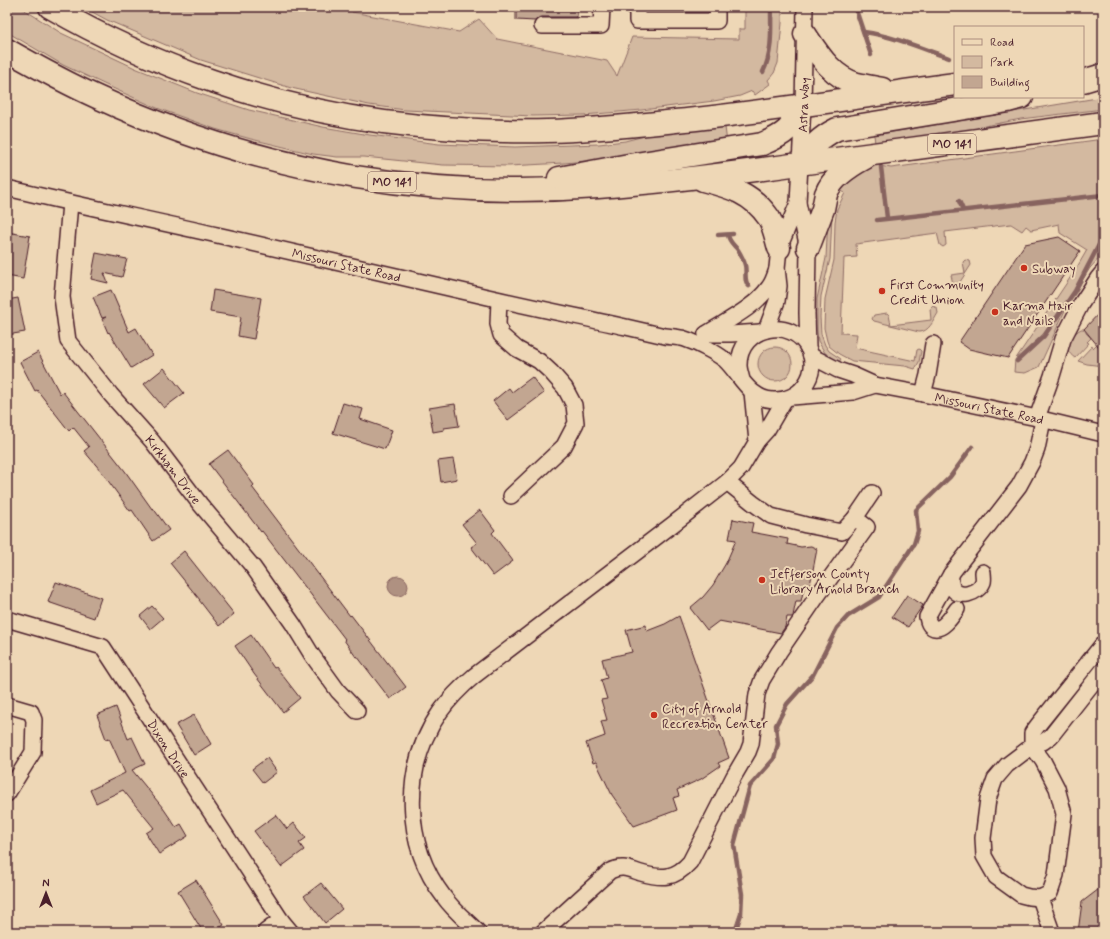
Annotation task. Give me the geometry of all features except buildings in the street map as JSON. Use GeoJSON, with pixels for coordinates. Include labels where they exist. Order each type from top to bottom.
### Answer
{"type":"FeatureCollection","features":[{"type":"Feature","properties":{"kind":"highway"},"geometry":{"type":"LineString","coordinates":[[50,7],[70,19],[120,44],[170,65],[222,84],[283,102],[330,113],[383,122],[440,128],[549,131],[603,128],[658,123],[803,105],[954,84]]}},
{"type":"Feature","properties":{"kind":"highway"},"geometry":{"type":"LineString","coordinates":[[804,34],[829,68],[837,75],[857,84],[899,92]]}},
{"type":"Feature","properties":{"kind":"highway","name":"MO 141"},"geometry":{"type":"LineString","coordinates":[[7,50],[96,97],[147,119],[199,138],[251,154],[303,167],[357,177],[410,184],[492,189],[596,187],[696,178],[1103,123]]}},
{"type":"Feature","properties":{"kind":"highway"},"geometry":{"type":"LineString","coordinates":[[1084,67],[1103,65]]}},
{"type":"Feature","properties":{"kind":"highway"},"geometry":{"type":"LineString","coordinates":[[1084,81],[1103,75]]}},
{"type":"Feature","properties":{"kind":"highway"},"geometry":{"type":"LineString","coordinates":[[800,164],[816,144],[825,136],[838,129],[1018,98]]}},
{"type":"Feature","properties":{"kind":"highway"},"geometry":{"type":"LineString","coordinates":[[492,189],[762,144],[778,138],[788,130],[796,119],[803,105]]}},
{"type":"Feature","properties":{"kind":"highway"},"geometry":{"type":"LineString","coordinates":[[808,248],[823,209],[827,193],[832,184],[852,165],[869,155]]}},
{"type":"Feature","properties":{"kind":"highway"},"geometry":{"type":"LineString","coordinates":[[696,178],[729,187],[749,197],[769,219],[775,233],[778,258]]}},
{"type":"Feature","properties":{"kind":"street"},"geometry":{"type":"LineString","coordinates":[[542,26],[601,26],[602,7]]}},
{"type":"Feature","properties":{"kind":"street"},"geometry":{"type":"LineString","coordinates":[[637,7],[637,21],[717,21],[717,7]]}},
{"type":"Feature","properties":{"kind":"street","name":"Astra Way"},"geometry":{"type":"LineString","coordinates":[[804,7],[803,105],[798,203],[808,248],[807,312],[810,352]]}},
{"type":"Feature","properties":{"kind":"street","name":"Missouri State Road"},"geometry":{"type":"LineString","coordinates":[[7,188],[499,300],[685,339],[720,357],[742,380]]}},
{"type":"Feature","properties":{"kind":"street","name":"Kirkham Drive"},"geometry":{"type":"LineString","coordinates":[[70,203],[62,297],[68,341],[111,395],[152,441],[200,504],[253,567],[293,624],[312,655],[338,691],[357,711]]}},
{"type":"Feature","properties":{"kind":"street","name":"Astra Way"},"geometry":{"type":"LineString","coordinates":[[763,331],[777,301],[779,286],[778,258],[798,203]]}},
{"type":"Feature","properties":{"kind":"street"},"geometry":{"type":"LineString","coordinates":[[706,334],[746,310],[758,299],[770,285],[778,258]]}},
{"type":"Feature","properties":{"kind":"street"},"geometry":{"type":"LineString","coordinates":[[957,610],[942,626],[936,628],[932,627],[928,622],[927,617],[951,574],[1019,486],[1032,462],[1037,449],[1040,419],[1063,339],[1081,304],[1103,272]]}},
{"type":"Feature","properties":{"kind":"street"},"geometry":{"type":"LineString","coordinates":[[499,300],[498,324],[501,335],[517,349],[539,361],[565,388],[574,405],[576,423],[564,446],[511,496]]}},
{"type":"Feature","properties":{"kind":"street"},"geometry":{"type":"LineString","coordinates":[[774,328],[788,330],[800,337],[810,352],[812,367],[806,385],[800,392],[788,398],[780,401],[769,400],[758,396],[749,390],[742,380],[739,366],[741,352],[748,340],[763,331],[774,328]]}},
{"type":"Feature","properties":{"kind":"street","name":"Missouri State Road"},"geometry":{"type":"LineString","coordinates":[[685,339],[706,334],[731,334],[763,331]]}},
{"type":"Feature","properties":{"kind":"street"},"geometry":{"type":"LineString","coordinates":[[923,394],[933,344]]}},
{"type":"Feature","properties":{"kind":"street","name":"Missouri State Road"},"geometry":{"type":"LineString","coordinates":[[810,352],[838,370],[875,385],[1040,419],[1103,434]]}},
{"type":"Feature","properties":{"kind":"street","name":"Missouri State Road"},"geometry":{"type":"LineString","coordinates":[[788,398],[853,392],[875,385]]}},
{"type":"Feature","properties":{"kind":"street"},"geometry":{"type":"LineString","coordinates":[[752,392],[757,441]]}},
{"type":"Feature","properties":{"kind":"street"},"geometry":{"type":"LineString","coordinates":[[478,932],[444,898],[423,860],[416,838],[412,816],[412,792],[418,759],[427,734],[449,700],[474,676],[727,482],[741,468],[757,441],[767,430],[788,398]]}},
{"type":"Feature","properties":{"kind":"street"},"geometry":{"type":"LineString","coordinates":[[727,482],[771,516],[842,532],[855,518],[872,494]]}},
{"type":"Feature","properties":{"kind":"street"},"geometry":{"type":"LineString","coordinates":[[543,932],[610,871],[624,868],[654,876],[670,876],[682,870],[690,862],[748,752],[751,744],[757,694],[762,680],[804,614],[868,527],[855,518]]}},
{"type":"Feature","properties":{"kind":"street"},"geometry":{"type":"LineString","coordinates":[[951,574],[952,587],[955,591],[966,595],[979,588],[983,581],[984,572]]}},
{"type":"Feature","properties":{"kind":"street","name":"Dixon Drive"},"geometry":{"type":"LineString","coordinates":[[7,619],[103,647],[291,932]]}},
{"type":"Feature","properties":{"kind":"street"},"geometry":{"type":"LineString","coordinates":[[1103,644],[1032,733],[1032,746],[1043,761],[1058,788],[1064,814],[1056,875],[1050,893],[1040,898],[1021,895],[996,877],[984,856],[983,838],[988,799],[995,779],[1007,765],[1032,746],[1043,742],[1052,736],[1103,670]]}},
{"type":"Feature","properties":{"kind":"street"},"geometry":{"type":"LineString","coordinates":[[7,705],[31,712],[34,720],[33,752],[7,794]]}},
{"type":"Feature","properties":{"kind":"street"},"geometry":{"type":"LineString","coordinates":[[1040,898],[1052,932]]}},
{"type":"Feature","properties":{"kind":"street"},"geometry":{"type":"LineString","coordinates":[[265,932],[282,920]]}},
{"type":"Feature","properties":{"kind":"green space"},"geometry":{"type":"Polygon","coordinates":[[[7,7],[20,7],[61,33],[135,68],[197,93],[249,110],[323,127],[439,144],[515,147],[599,144],[625,141],[648,135],[725,127],[727,143],[640,156],[509,166],[443,165],[364,157],[337,157],[313,154],[215,129],[157,108],[63,65],[7,32],[7,7]]]}},
{"type":"Feature","properties":{"kind":"green space"},"geometry":{"type":"Polygon","coordinates":[[[83,7],[353,7],[352,12],[459,32],[479,19],[497,39],[607,61],[617,76],[632,37],[739,39],[739,29],[745,29],[745,7],[782,7],[782,23],[778,63],[774,73],[768,80],[770,84],[755,95],[752,91],[740,96],[714,101],[642,110],[584,115],[533,116],[405,110],[369,105],[291,88],[201,60],[107,20],[83,7]]]}},
{"type":"Feature","properties":{"kind":"green space"},"geometry":{"type":"Polygon","coordinates":[[[1103,97],[1103,109],[1021,119],[985,126],[960,133],[875,143],[874,135],[1103,97]]]}},
{"type":"Feature","properties":{"kind":"green space"},"geometry":{"type":"Polygon","coordinates":[[[1103,139],[1103,254],[1090,268],[1068,304],[1039,367],[1025,373],[1014,372],[1015,360],[1076,269],[1087,250],[1060,233],[1059,224],[1031,230],[1026,226],[1022,231],[1011,224],[945,232],[946,245],[943,247],[940,245],[937,233],[856,244],[857,257],[844,258],[841,333],[857,334],[855,348],[915,361],[917,350],[919,349],[921,351],[919,362],[915,369],[905,366],[852,361],[839,354],[829,346],[824,328],[825,299],[834,260],[835,222],[837,209],[845,193],[838,189],[851,177],[877,164],[891,168],[1103,139]]]}},
{"type":"Feature","properties":{"kind":"green space"},"geometry":{"type":"Polygon","coordinates":[[[836,192],[839,194],[832,216],[830,259],[821,296],[820,317],[821,334],[825,345],[829,351],[841,359],[839,362],[825,353],[818,341],[817,330],[817,299],[826,258],[828,216],[836,192]]]}},
{"type":"Feature","properties":{"kind":"green space"},"geometry":{"type":"Polygon","coordinates":[[[965,260],[970,261],[971,265],[958,285],[955,286],[951,275],[965,273],[963,262],[965,260]]]}},
{"type":"Feature","properties":{"kind":"green space"},"geometry":{"type":"Polygon","coordinates":[[[933,306],[937,308],[938,313],[930,326],[922,332],[919,332],[874,321],[872,319],[874,315],[887,313],[889,315],[891,325],[931,320],[930,309],[933,306]]]}},
{"type":"Feature","properties":{"kind":"green space"},"geometry":{"type":"Polygon","coordinates":[[[1081,329],[1085,329],[1086,333],[1091,338],[1087,342],[1089,343],[1075,358],[1068,351],[1067,347],[1073,335],[1081,329]]]}},
{"type":"Feature","properties":{"kind":"green space"},"geometry":{"type":"Polygon","coordinates":[[[1097,344],[1103,350],[1103,366],[1078,361],[1092,346],[1093,348],[1097,344]]]}},
{"type":"Feature","properties":{"kind":"green space"},"geometry":{"type":"Polygon","coordinates":[[[775,347],[787,352],[792,364],[787,376],[775,381],[763,376],[758,364],[763,352],[775,347]]]}},
{"type":"Feature","properties":{"kind":"shaded area"},"geometry":{"type":"Polygon","coordinates":[[[398,576],[405,579],[408,586],[405,593],[398,596],[391,593],[388,586],[391,579],[398,576]]]}},
{"type":"Feature","properties":{"kind":"waterway"},"geometry":{"type":"LineString","coordinates":[[763,72],[770,48],[771,7]]}},
{"type":"Feature","properties":{"kind":"waterway"},"geometry":{"type":"LineString","coordinates":[[855,7],[871,55]]}},
{"type":"Feature","properties":{"kind":"waterway"},"geometry":{"type":"LineString","coordinates":[[864,32],[896,39],[949,58]]}},
{"type":"Feature","properties":{"kind":"waterway"},"geometry":{"type":"LineString","coordinates":[[881,167],[887,218]]}},
{"type":"Feature","properties":{"kind":"waterway"},"geometry":{"type":"LineString","coordinates":[[877,220],[1103,195]]}},
{"type":"Feature","properties":{"kind":"waterway"},"geometry":{"type":"LineString","coordinates":[[959,201],[963,210]]}},
{"type":"Feature","properties":{"kind":"waterway"},"geometry":{"type":"LineString","coordinates":[[718,235],[733,234]]}},
{"type":"Feature","properties":{"kind":"waterway"},"geometry":{"type":"LineString","coordinates":[[728,235],[745,263],[746,282],[749,286]]}},
{"type":"Feature","properties":{"kind":"waterway"},"geometry":{"type":"LineString","coordinates":[[1017,361],[1044,336],[1075,291],[1103,237]]}},
{"type":"Feature","properties":{"kind":"waterway"},"geometry":{"type":"LineString","coordinates":[[735,932],[741,914],[742,894],[734,845],[750,786],[774,759],[778,744],[776,725],[787,704],[813,675],[837,628],[848,616],[879,597],[914,544],[918,531],[916,510],[950,477],[972,447]]}},
{"type":"Feature","properties":{"kind":"place","name":"Subway"},"geometry":{"type":"Point","coordinates":[1024,268]}},
{"type":"Feature","properties":{"kind":"place","name":"First Community Credit Union"},"geometry":{"type":"Point","coordinates":[882,291]}},
{"type":"Feature","properties":{"kind":"place","name":"Karma Hair and Nails"},"geometry":{"type":"Point","coordinates":[995,312]}},
{"type":"Feature","properties":{"kind":"place","name":"Jefferson County Library Arnold Branch"},"geometry":{"type":"Point","coordinates":[762,580]}},
{"type":"Feature","properties":{"kind":"place","name":"City of Arnold Recreation Center"},"geometry":{"type":"Point","coordinates":[654,715]}}]}
